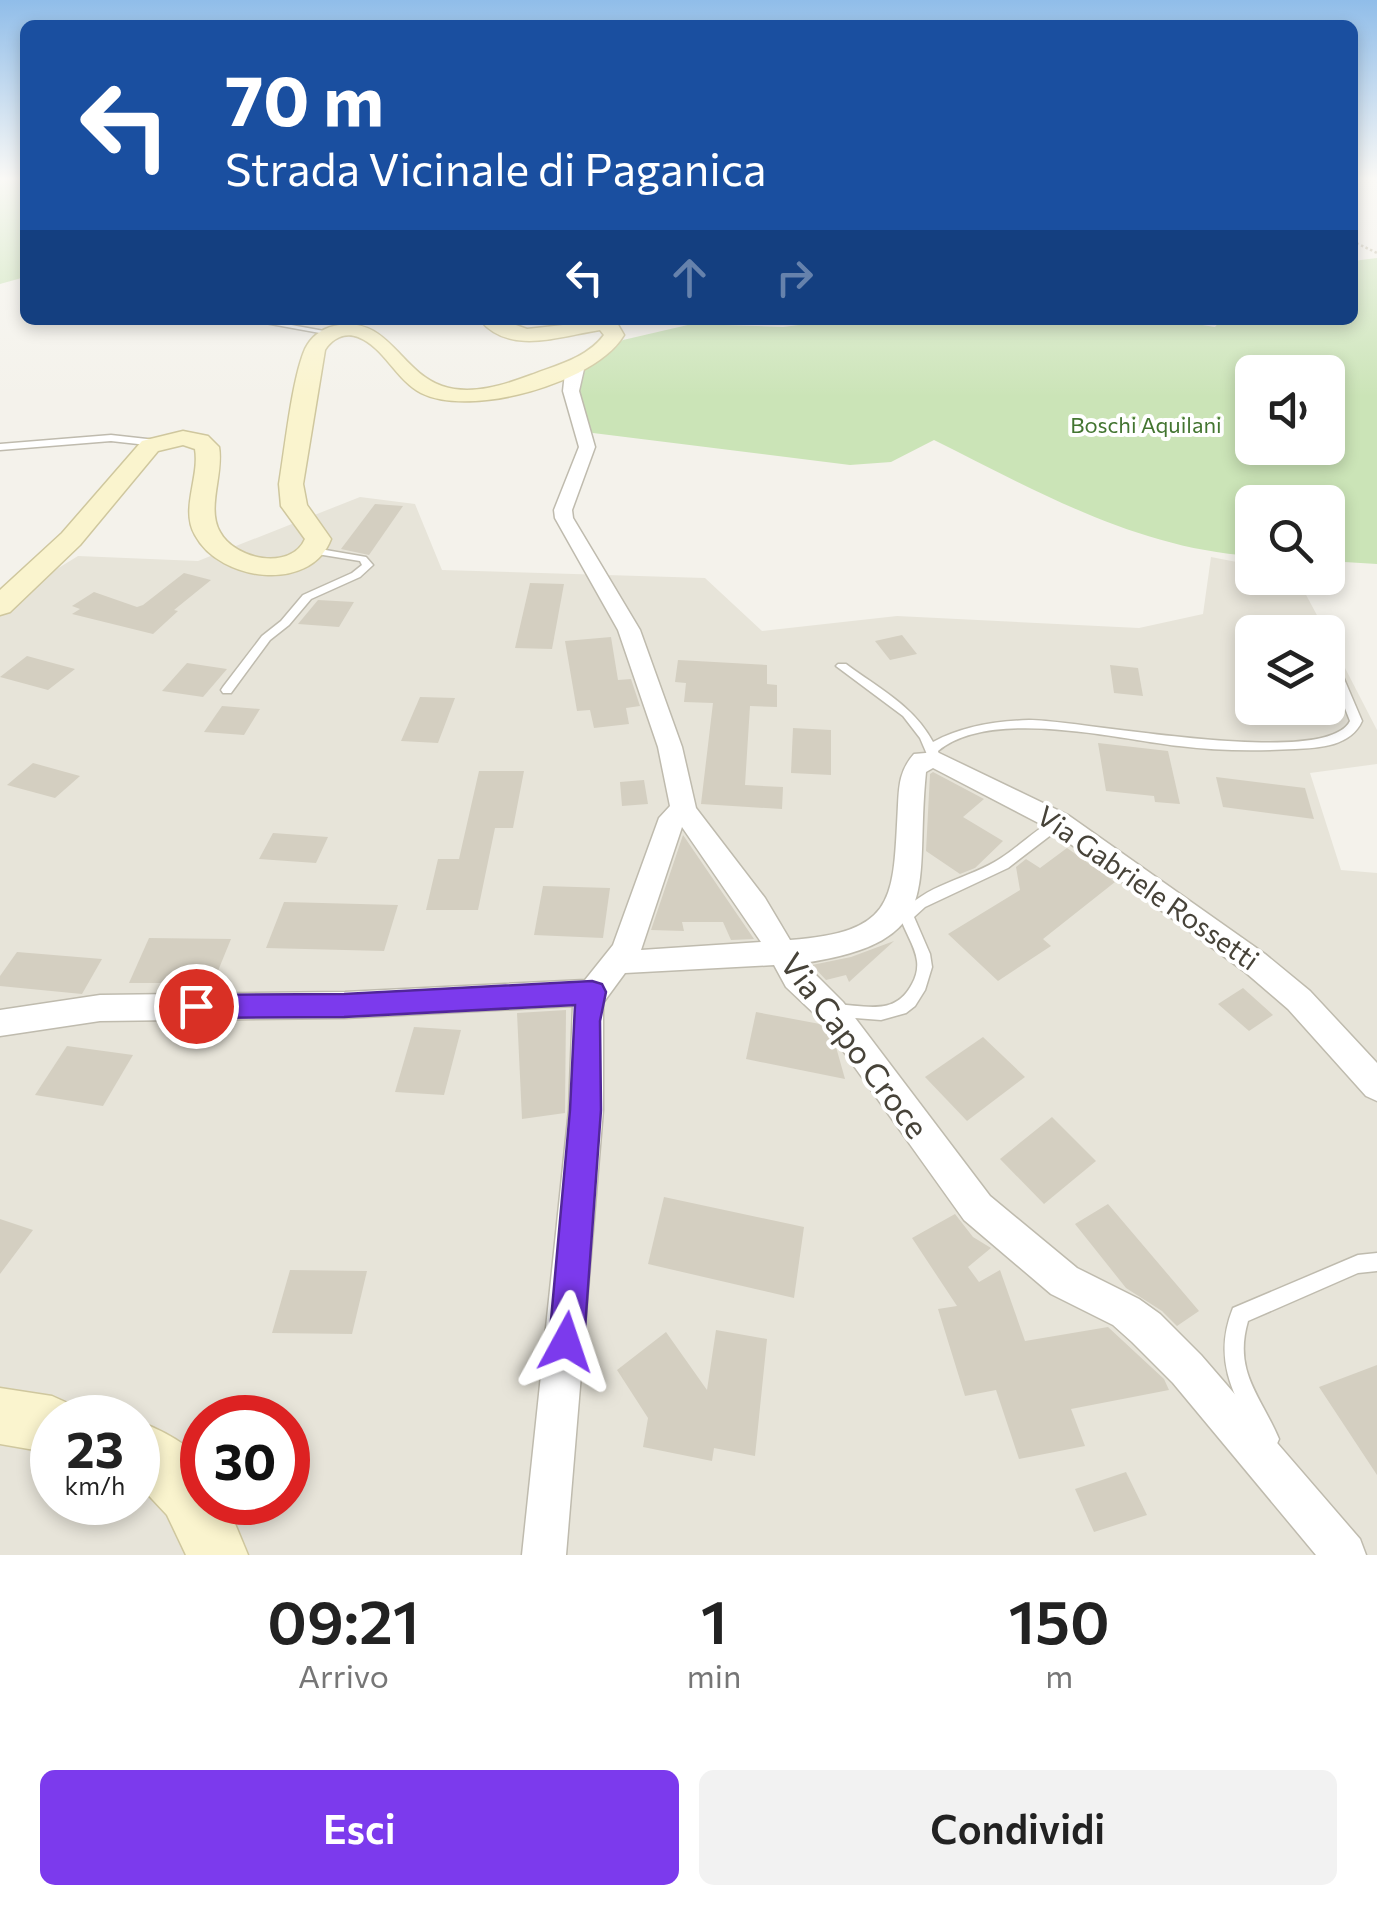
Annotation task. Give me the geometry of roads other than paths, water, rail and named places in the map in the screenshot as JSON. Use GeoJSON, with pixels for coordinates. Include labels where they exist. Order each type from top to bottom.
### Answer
{"type":"FeatureCollection","features":[{"type":"Feature","properties":{"kind":"main road"},"geometry":{"type":"LineString","coordinates":[[494,325],[510,334],[534,334],[595,325]]}},
{"type":"Feature","properties":{"kind":"main road"},"geometry":{"type":"LineString","coordinates":[[0,606],[57,554],[138,457],[156,442],[189,439],[207,447],[203,519],[209,537],[224,554],[248,564],[277,567],[299,562],[314,551],[318,539],[294,506],[291,484],[312,361],[320,341],[332,332],[346,329],[370,334],[420,383],[456,396],[514,389],[570,367],[604,349],[614,336],[605,325]]}},
{"type":"Feature","properties":{"kind":"main road"},"geometry":{"type":"LineString","coordinates":[[0,1416],[30,1421]]}},
{"type":"Feature","properties":{"kind":"main road"},"geometry":{"type":"LineString","coordinates":[[160,1465],[186,1490],[204,1520],[216,1555]]}},
{"type":"Feature","properties":{"kind":"street","name":"Via Capo Croce"},"geometry":{"type":"LineString","coordinates":[[570,367],[576,370],[571,391],[587,447],[563,510],[564,518],[629,630],[670,747],[684,810],[726,862],[797,978],[832,1011],[948,1171],[987,1218],[1064,1280],[1126,1312],[1146,1328],[1187,1369],[1344,1555]]}},
{"type":"Feature","properties":{"kind":"street"},"geometry":{"type":"LineString","coordinates":[[620,961],[783,953],[861,938],[893,918],[912,855],[914,772],[932,755]]}},
{"type":"Feature","properties":{"kind":"street","name":"Via Gabriele Rossetti"},"geometry":{"type":"LineString","coordinates":[[932,755],[1059,822],[1278,981],[1377,1086]]}},
{"type":"Feature","properties":{"kind":"street"},"geometry":{"type":"LineString","coordinates":[[544,1555],[586,1110],[586,1021],[592,992],[620,961],[672,818],[684,810]]}},
{"type":"Feature","properties":{"kind":"street"},"geometry":{"type":"LineString","coordinates":[[0,1024],[100,1008],[344,1006],[592,992]]}},
{"type":"Feature","properties":{"kind":"lane"},"geometry":{"type":"LineString","coordinates":[[285,325],[332,332]]}},
{"type":"Feature","properties":{"kind":"lane"},"geometry":{"type":"LineString","coordinates":[[0,447],[111,438],[156,442]]}},
{"type":"Feature","properties":{"kind":"lane"},"geometry":{"type":"LineString","coordinates":[[227,690],[266,638],[285,624],[303,601],[368,565],[359,558],[314,551]]}},
{"type":"Feature","properties":{"kind":"lane"},"geometry":{"type":"LineString","coordinates":[[842,666],[902,705],[932,755],[941,742],[1002,724],[1085,728],[1212,744],[1270,746],[1335,739],[1352,730],[1356,721],[1345,694]]}},
{"type":"Feature","properties":{"kind":"lane"},"geometry":{"type":"LineString","coordinates":[[832,1011],[854,1010],[880,1016],[894,1013],[912,1000],[925,967],[920,947],[910,934],[907,916],[920,904],[1003,864],[1059,822]]}},
{"type":"Feature","properties":{"kind":"lane"},"geometry":{"type":"LineString","coordinates":[[1300,1499],[1238,1380],[1230,1343],[1240,1316],[1358,1264],[1377,1262]]}},
{"type":"Feature","properties":{"kind":"park label","name":"Boschi Aquilani"},"geometry":{"type":"Point","coordinates":[1146,425]}}]}
